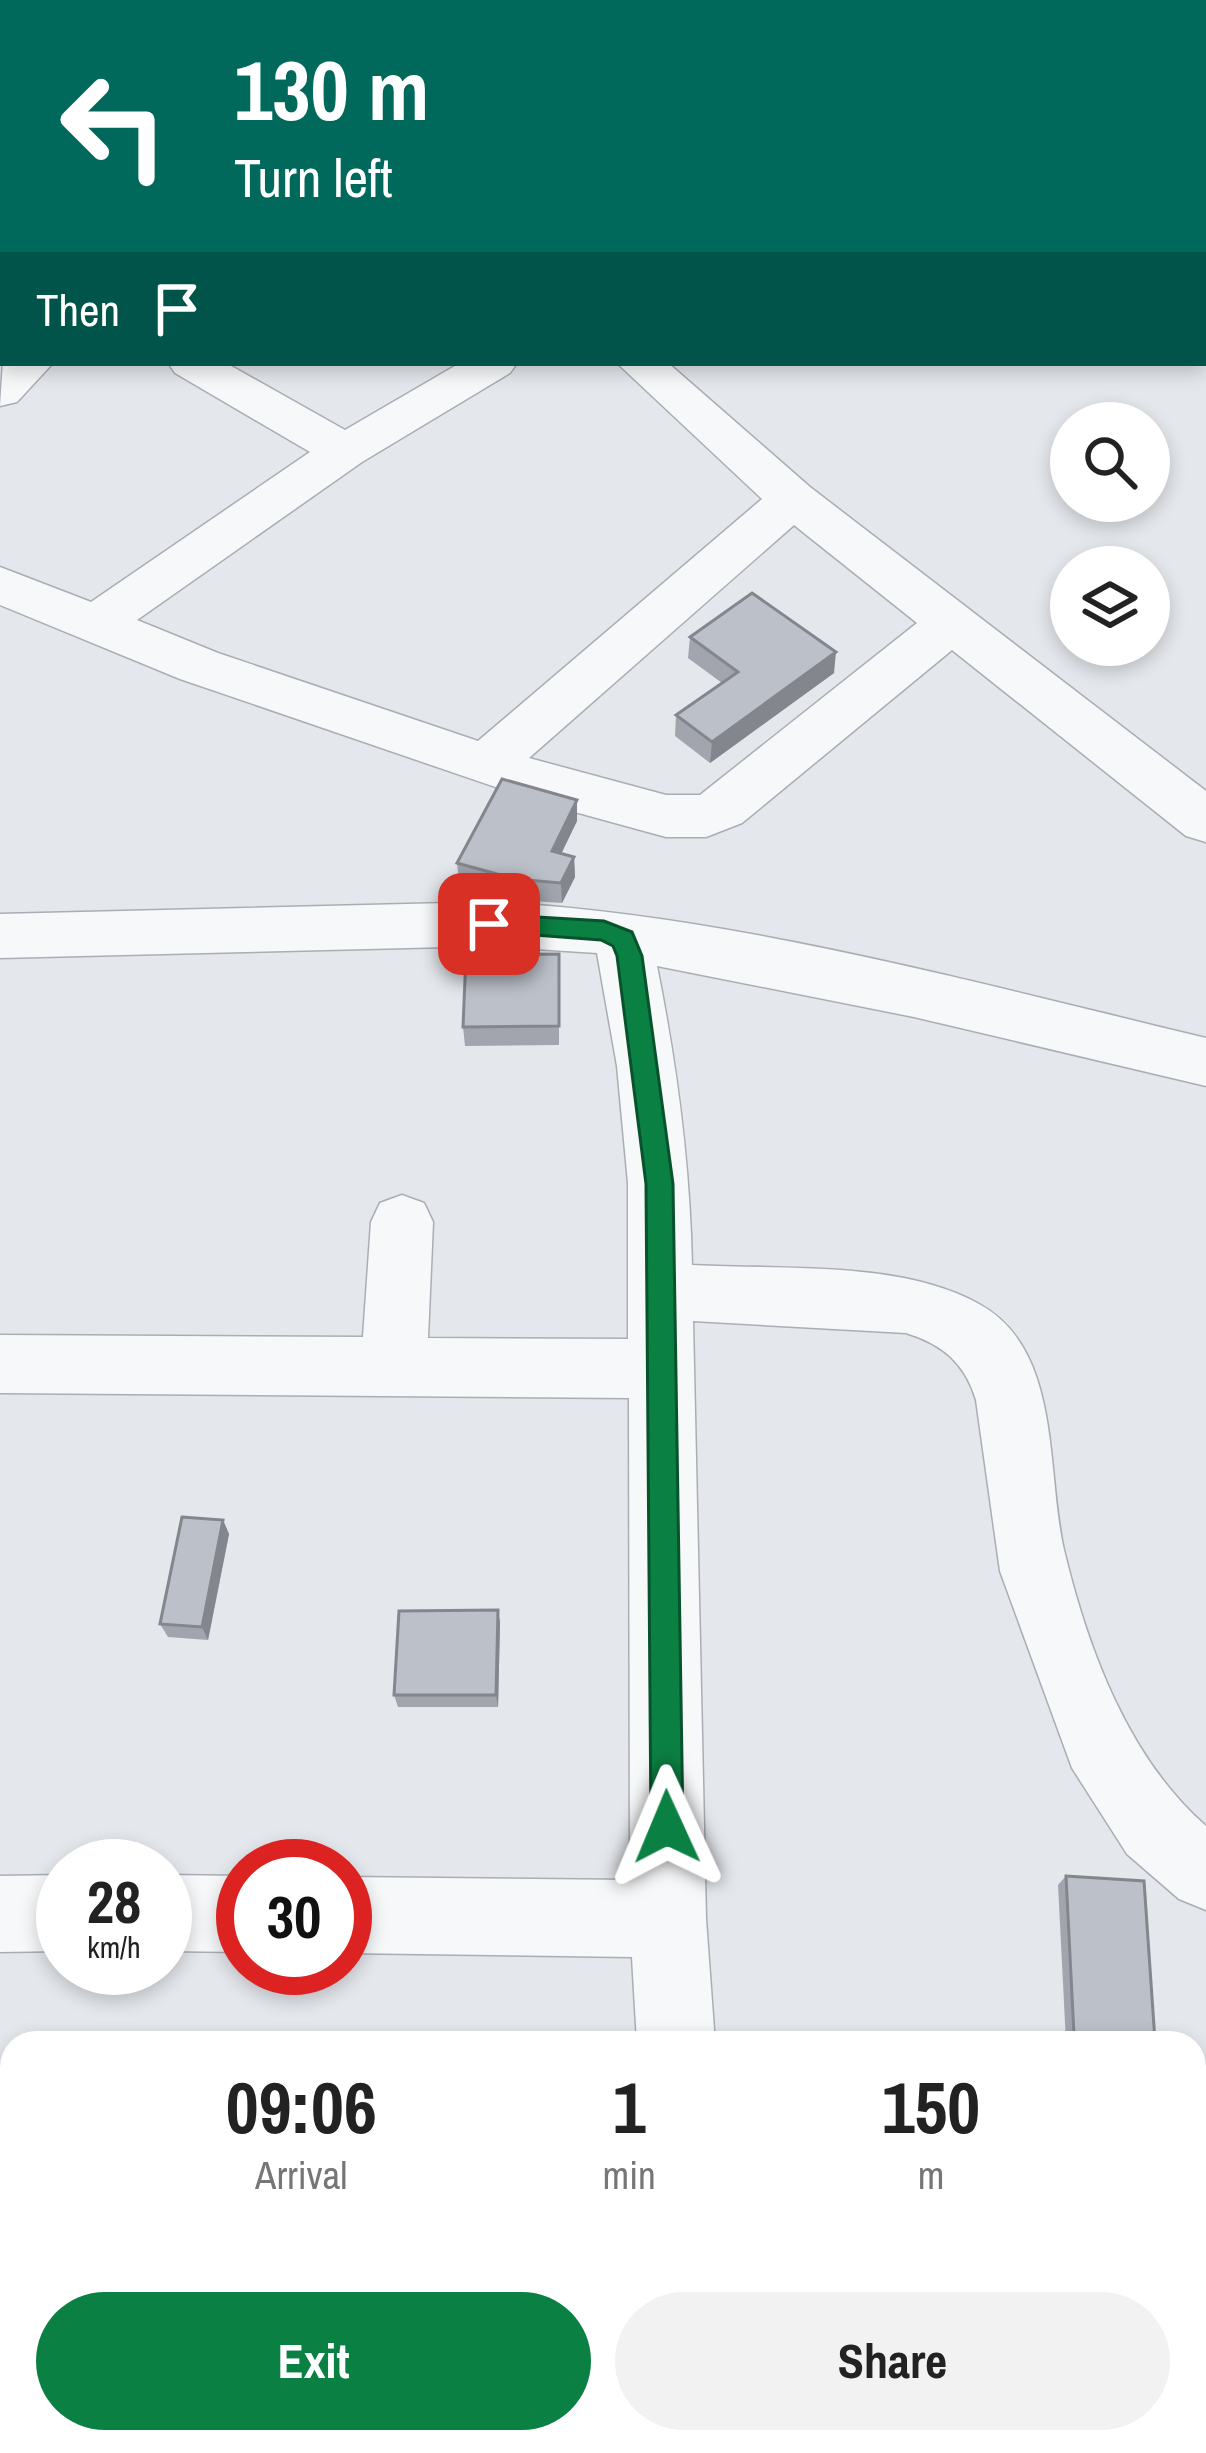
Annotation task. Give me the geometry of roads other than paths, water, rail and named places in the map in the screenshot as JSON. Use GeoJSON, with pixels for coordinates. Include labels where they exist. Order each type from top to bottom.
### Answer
{"type":"FeatureCollection","features":[{"type":"Feature","properties":{"kind":"street"},"geometry":{"type":"LineString","coordinates":[[0,391],[27,366]]}},
{"type":"Feature","properties":{"kind":"street"},"geometry":{"type":"LineString","coordinates":[[196,366],[345,451]]}},
{"type":"Feature","properties":{"kind":"street"},"geometry":{"type":"LineString","coordinates":[[95,624],[345,451],[489,366]]}},
{"type":"Feature","properties":{"kind":"street"},"geometry":{"type":"LineString","coordinates":[[643,366],[793,500],[1206,821]]}},
{"type":"Feature","properties":{"kind":"street"},"geometry":{"type":"LineString","coordinates":[[486,764],[793,500]]}},
{"type":"Feature","properties":{"kind":"street"},"geometry":{"type":"LineString","coordinates":[[0,585],[199,666],[486,764],[634,810],[706,816],[745,792],[954,621]]}},
{"type":"Feature","properties":{"kind":"street"},"geometry":{"type":"LineString","coordinates":[[0,936],[567,926],[947,997],[1206,1062]]}},
{"type":"Feature","properties":{"kind":"street"},"geometry":{"type":"LineString","coordinates":[[619,937],[629,956],[647,1066],[659,1184],[668,1919],[675,2031]]}},
{"type":"Feature","properties":{"kind":"street"},"geometry":{"type":"LineString","coordinates":[[394,1370],[403,1222]]}},
{"type":"Feature","properties":{"kind":"street"},"geometry":{"type":"LineString","coordinates":[[660,1292],[906,1305],[945,1316],[970,1333],[995,1363],[1010,1416],[1033,1568],[1088,1724],[1123,1792],[1153,1830],[1206,1873]]}},
{"type":"Feature","properties":{"kind":"street"},"geometry":{"type":"LineString","coordinates":[[0,1364],[662,1369]]}},
{"type":"Feature","properties":{"kind":"street"},"geometry":{"type":"LineString","coordinates":[[0,1914],[36,1913]]}},
{"type":"Feature","properties":{"kind":"street"},"geometry":{"type":"LineString","coordinates":[[372,1915],[668,1919]]}}]}
